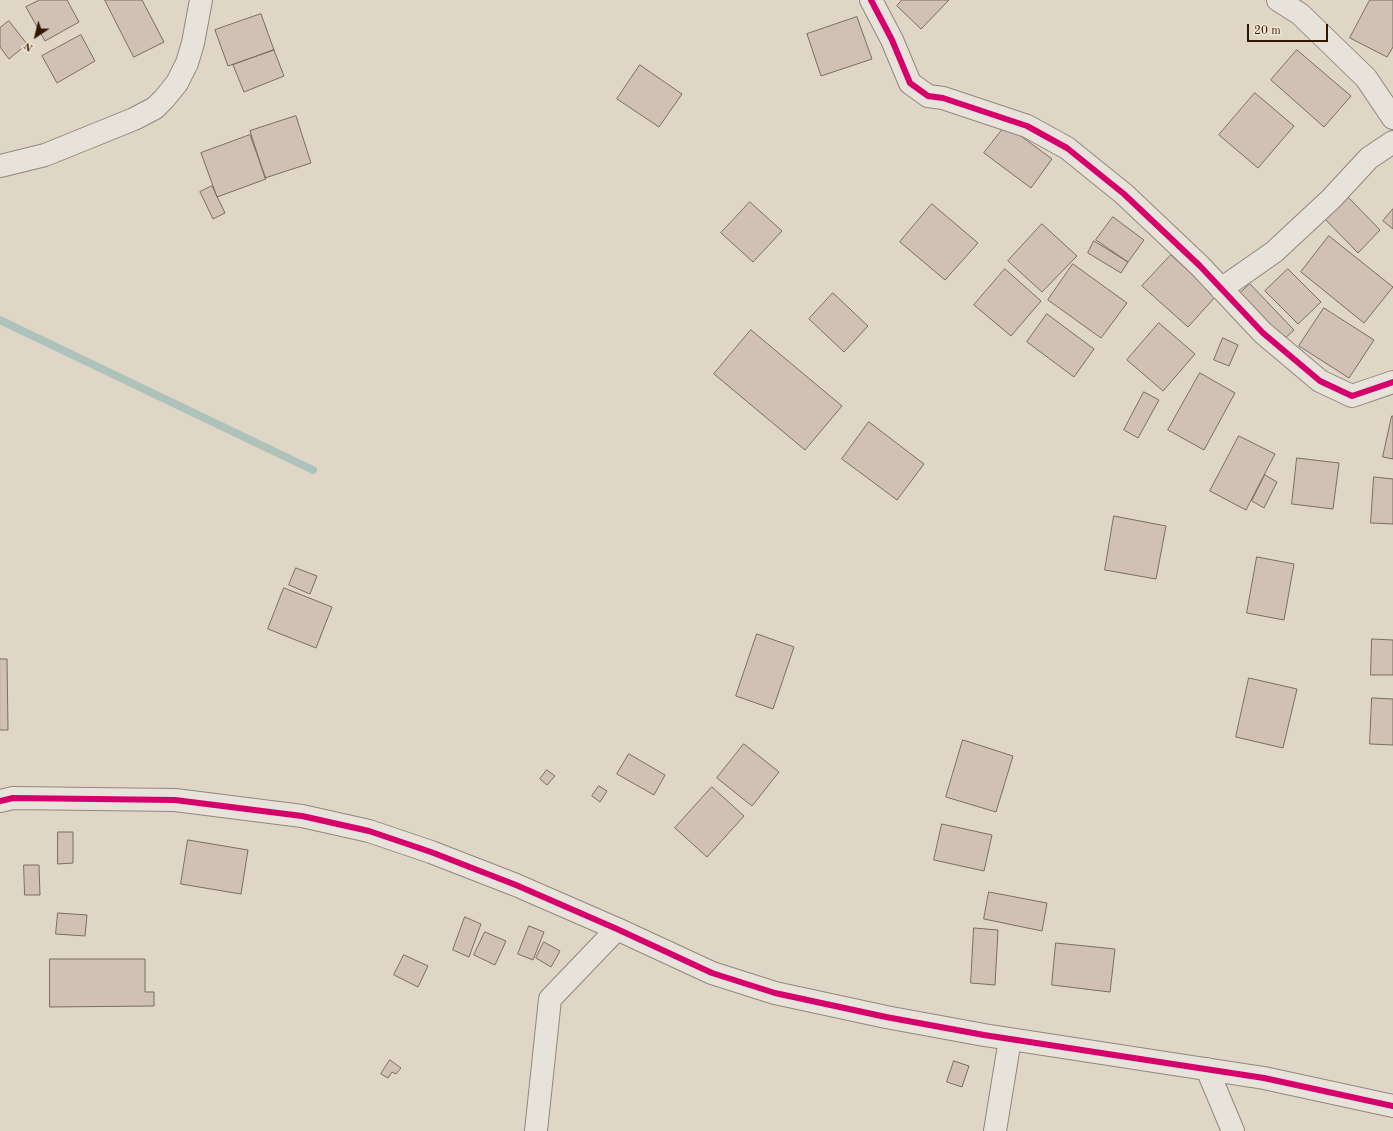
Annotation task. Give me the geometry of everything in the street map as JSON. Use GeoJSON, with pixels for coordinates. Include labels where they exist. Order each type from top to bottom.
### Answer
{"type":"FeatureCollection","features":[{"type":"Feature","properties":{"kind":"street"},"geometry":{"type":"LineString","coordinates":[[0,166],[45,155],[134,119],[155,108],[178,83],[187,63],[193,43],[201,0]]}},
{"type":"Feature","properties":{"kind":"street"},"geometry":{"type":"LineString","coordinates":[[871,0],[892,40],[910,83],[928,96],[943,98],[1027,126],[1067,148],[1124,194],[1200,266],[1263,333],[1320,381],[1352,396],[1393,382]]}},
{"type":"Feature","properties":{"kind":"street"},"geometry":{"type":"LineString","coordinates":[[1278,0],[1300,14],[1366,78],[1393,118]]}},
{"type":"Feature","properties":{"kind":"street"},"geometry":{"type":"LineString","coordinates":[[1221,289],[1274,252],[1331,199],[1369,158],[1393,142]]}},
{"type":"Feature","properties":{"kind":"street"},"geometry":{"type":"LineString","coordinates":[[0,801],[13,798],[175,800],[302,816],[369,831],[431,852],[516,885],[617,929],[712,974],[775,994],[886,1017],[1010,1039],[1264,1078],[1393,1106]]}},
{"type":"Feature","properties":{"kind":"street"},"geometry":{"type":"LineString","coordinates":[[536,1131],[550,999],[617,929]]}},
{"type":"Feature","properties":{"kind":"street"},"geometry":{"type":"LineString","coordinates":[[995,1131],[1010,1039]]}},
{"type":"Feature","properties":{"kind":"street"},"geometry":{"type":"LineString","coordinates":[[1207,1069],[1233,1131]]}},
{"type":"Feature","properties":{"kind":"building"},"geometry":{"type":"Polygon","coordinates":[[[40,0],[67,0],[79,22],[45,41],[26,7],[40,0]]]}},
{"type":"Feature","properties":{"kind":"building"},"geometry":{"type":"Polygon","coordinates":[[[105,0],[142,0],[164,42],[134,57],[105,0]]]}},
{"type":"Feature","properties":{"kind":"building"},"geometry":{"type":"Polygon","coordinates":[[[902,0],[949,0],[921,29],[897,6],[902,0]]]}},
{"type":"Feature","properties":{"kind":"building"},"geometry":{"type":"Polygon","coordinates":[[[1370,0],[1393,0],[1393,47],[1387,57],[1350,38],[1370,0]]]}},
{"type":"Feature","properties":{"kind":"building"},"geometry":{"type":"Polygon","coordinates":[[[261,14],[274,50],[228,66],[215,30],[261,14]]]}},
{"type":"Feature","properties":{"kind":"building"},"geometry":{"type":"Polygon","coordinates":[[[857,17],[872,59],[821,76],[807,34],[857,17]]]}},
{"type":"Feature","properties":{"kind":"building"},"geometry":{"type":"Polygon","coordinates":[[[9,21],[27,44],[9,59],[0,47],[0,28],[9,21]]]}},
{"type":"Feature","properties":{"kind":"building"},"geometry":{"type":"Polygon","coordinates":[[[81,35],[95,61],[57,83],[42,56],[81,35]]]}},
{"type":"Feature","properties":{"kind":"building"},"geometry":{"type":"Polygon","coordinates":[[[274,50],[284,76],[244,92],[233,65],[274,50]]]}},
{"type":"Feature","properties":{"kind":"building"},"geometry":{"type":"Polygon","coordinates":[[[1297,50],[1351,96],[1324,127],[1271,80],[1297,50]]]}},
{"type":"Feature","properties":{"kind":"building"},"geometry":{"type":"Polygon","coordinates":[[[640,65],[682,94],[659,127],[617,99],[640,65]]]}},
{"type":"Feature","properties":{"kind":"building"},"geometry":{"type":"Polygon","coordinates":[[[1255,93],[1294,126],[1258,168],[1219,135],[1255,93]]]}},
{"type":"Feature","properties":{"kind":"building"},"geometry":{"type":"Polygon","coordinates":[[[296,116],[311,163],[265,178],[250,131],[296,116]]]}},
{"type":"Feature","properties":{"kind":"building"},"geometry":{"type":"Polygon","coordinates":[[[1006,125],[1052,159],[1031,188],[984,153],[1006,125]]]}},
{"type":"Feature","properties":{"kind":"building"},"geometry":{"type":"Polygon","coordinates":[[[250,135],[266,179],[217,197],[201,153],[250,135]]]}},
{"type":"Feature","properties":{"kind":"building"},"geometry":{"type":"Polygon","coordinates":[[[212,186],[225,213],[213,219],[200,192],[212,186]]]}},
{"type":"Feature","properties":{"kind":"building"},"geometry":{"type":"Polygon","coordinates":[[[1347,196],[1380,230],[1358,253],[1324,218],[1347,196]]]}},
{"type":"Feature","properties":{"kind":"building"},"geometry":{"type":"Polygon","coordinates":[[[750,202],[782,231],[753,262],[721,233],[750,202]]]}},
{"type":"Feature","properties":{"kind":"building"},"geometry":{"type":"Polygon","coordinates":[[[932,204],[978,243],[945,280],[900,242],[932,204]]]}},
{"type":"Feature","properties":{"kind":"building"},"geometry":{"type":"Polygon","coordinates":[[[1393,209],[1393,229],[1383,221],[1393,209]]]}},
{"type":"Feature","properties":{"kind":"building"},"geometry":{"type":"Polygon","coordinates":[[[1113,217],[1144,240],[1128,262],[1096,240],[1113,217]]]}},
{"type":"Feature","properties":{"kind":"building"},"geometry":{"type":"Polygon","coordinates":[[[1042,224],[1077,256],[1042,292],[1008,261],[1042,224]]]}},
{"type":"Feature","properties":{"kind":"building"},"geometry":{"type":"Polygon","coordinates":[[[1329,236],[1393,287],[1364,323],[1301,272],[1329,236]]]}},
{"type":"Feature","properties":{"kind":"building"},"geometry":{"type":"Polygon","coordinates":[[[1094,241],[1128,262],[1121,273],[1088,253],[1094,241]]]}},
{"type":"Feature","properties":{"kind":"building"},"geometry":{"type":"Polygon","coordinates":[[[1171,255],[1216,296],[1188,327],[1142,286],[1171,255]]]}},
{"type":"Feature","properties":{"kind":"building"},"geometry":{"type":"Polygon","coordinates":[[[1073,264],[1127,303],[1101,338],[1048,300],[1073,264]]]}},
{"type":"Feature","properties":{"kind":"building"},"geometry":{"type":"Polygon","coordinates":[[[1005,269],[1041,301],[1011,336],[974,305],[1005,269]]]}},
{"type":"Feature","properties":{"kind":"building"},"geometry":{"type":"Polygon","coordinates":[[[1288,269],[1321,302],[1298,324],[1265,291],[1288,269]]]}},
{"type":"Feature","properties":{"kind":"building"},"geometry":{"type":"Polygon","coordinates":[[[1250,284],[1294,330],[1282,341],[1238,295],[1250,284]]]}},
{"type":"Feature","properties":{"kind":"building"},"geometry":{"type":"Polygon","coordinates":[[[833,293],[868,326],[844,352],[809,319],[833,293]]]}},
{"type":"Feature","properties":{"kind":"building"},"geometry":{"type":"Polygon","coordinates":[[[1324,308],[1374,340],[1349,378],[1299,346],[1324,308]]]}},
{"type":"Feature","properties":{"kind":"building"},"geometry":{"type":"Polygon","coordinates":[[[1047,314],[1094,349],[1074,377],[1027,342],[1047,314]]]}},
{"type":"Feature","properties":{"kind":"building"},"geometry":{"type":"Polygon","coordinates":[[[1159,323],[1195,354],[1163,391],[1127,360],[1159,323]]]}},
{"type":"Feature","properties":{"kind":"building"},"geometry":{"type":"Polygon","coordinates":[[[751,330],[842,406],[805,450],[714,374],[751,330]]]}},
{"type":"Feature","properties":{"kind":"building"},"geometry":{"type":"Polygon","coordinates":[[[1223,338],[1238,345],[1229,366],[1214,360],[1223,338]]]}},
{"type":"Feature","properties":{"kind":"building"},"geometry":{"type":"Polygon","coordinates":[[[1200,373],[1235,393],[1204,450],[1168,430],[1200,373]]]}},
{"type":"Feature","properties":{"kind":"building"},"geometry":{"type":"Polygon","coordinates":[[[1144,392],[1159,400],[1138,438],[1124,430],[1144,392]]]}},
{"type":"Feature","properties":{"kind":"building"},"geometry":{"type":"Polygon","coordinates":[[[1393,416],[1393,459],[1383,457],[1393,416]]]}},
{"type":"Feature","properties":{"kind":"building"},"geometry":{"type":"Polygon","coordinates":[[[869,422],[924,464],[897,500],[842,459],[869,422]]]}},
{"type":"Feature","properties":{"kind":"building"},"geometry":{"type":"Polygon","coordinates":[[[1239,436],[1275,454],[1246,510],[1210,491],[1239,436]]]}},
{"type":"Feature","properties":{"kind":"building"},"geometry":{"type":"Polygon","coordinates":[[[1297,458],[1339,463],[1333,509],[1292,504],[1297,458]]]}},
{"type":"Feature","properties":{"kind":"building"},"geometry":{"type":"Polygon","coordinates":[[[1265,475],[1277,482],[1264,508],[1252,501],[1265,475]]]}},
{"type":"Feature","properties":{"kind":"building"},"geometry":{"type":"Polygon","coordinates":[[[1374,477],[1393,479],[1393,524],[1371,523],[1374,477]]]}},
{"type":"Feature","properties":{"kind":"building"},"geometry":{"type":"Polygon","coordinates":[[[1114,516],[1166,526],[1156,579],[1105,570],[1114,516]]]}},
{"type":"Feature","properties":{"kind":"building"},"geometry":{"type":"Polygon","coordinates":[[[1257,557],[1294,564],[1284,620],[1247,613],[1257,557]]]}},
{"type":"Feature","properties":{"kind":"building"},"geometry":{"type":"Polygon","coordinates":[[[296,568],[317,576],[310,594],[289,585],[296,568]]]}},
{"type":"Feature","properties":{"kind":"building"},"geometry":{"type":"Polygon","coordinates":[[[284,588],[332,607],[316,648],[268,629],[284,588]]]}},
{"type":"Feature","properties":{"kind":"building"},"geometry":{"type":"Polygon","coordinates":[[[757,634],[794,647],[773,709],[736,696],[757,634]]]}},
{"type":"Feature","properties":{"kind":"building"},"geometry":{"type":"Polygon","coordinates":[[[1372,639],[1393,640],[1393,675],[1371,675],[1372,639]]]}},
{"type":"Feature","properties":{"kind":"building"},"geometry":{"type":"Polygon","coordinates":[[[0,659],[7,659],[8,730],[0,730],[0,659]]]}},
{"type":"Feature","properties":{"kind":"building"},"geometry":{"type":"Polygon","coordinates":[[[1249,678],[1297,689],[1283,748],[1236,737],[1249,678]]]}},
{"type":"Feature","properties":{"kind":"building"},"geometry":{"type":"Polygon","coordinates":[[[1372,698],[1393,699],[1393,745],[1370,744],[1372,698]]]}},
{"type":"Feature","properties":{"kind":"building"},"geometry":{"type":"Polygon","coordinates":[[[963,740],[1013,756],[996,812],[946,797],[963,740]]]}},
{"type":"Feature","properties":{"kind":"building"},"geometry":{"type":"Polygon","coordinates":[[[744,744],[779,772],[752,806],[717,778],[744,744]]]}},
{"type":"Feature","properties":{"kind":"building"},"geometry":{"type":"Polygon","coordinates":[[[629,754],[665,775],[654,795],[617,774],[629,754]]]}},
{"type":"Feature","properties":{"kind":"building"},"geometry":{"type":"Polygon","coordinates":[[[547,770],[555,776],[547,785],[540,779],[547,770]]]}},
{"type":"Feature","properties":{"kind":"building"},"geometry":{"type":"Polygon","coordinates":[[[599,786],[607,791],[600,802],[592,796],[599,786]]]}},
{"type":"Feature","properties":{"kind":"building"},"geometry":{"type":"Polygon","coordinates":[[[712,787],[744,816],[707,857],[675,828],[712,787]]]}},
{"type":"Feature","properties":{"kind":"building"},"geometry":{"type":"Polygon","coordinates":[[[942,824],[992,835],[984,871],[934,860],[942,824]]]}},
{"type":"Feature","properties":{"kind":"building"},"geometry":{"type":"Polygon","coordinates":[[[58,832],[73,832],[73,863],[58,864],[58,832]]]}},
{"type":"Feature","properties":{"kind":"building"},"geometry":{"type":"Polygon","coordinates":[[[188,840],[248,850],[241,894],[181,884],[188,840]]]}},
{"type":"Feature","properties":{"kind":"building"},"geometry":{"type":"Polygon","coordinates":[[[24,865],[39,865],[40,895],[25,895],[24,865]]]}},
{"type":"Feature","properties":{"kind":"building"},"geometry":{"type":"Polygon","coordinates":[[[989,892],[1047,903],[1042,931],[984,919],[989,892]]]}},
{"type":"Feature","properties":{"kind":"building"},"geometry":{"type":"Polygon","coordinates":[[[58,913],[87,915],[85,936],[56,934],[58,913]]]}},
{"type":"Feature","properties":{"kind":"building"},"geometry":{"type":"Polygon","coordinates":[[[465,917],[481,924],[469,957],[453,950],[465,917]]]}},
{"type":"Feature","properties":{"kind":"building"},"geometry":{"type":"Polygon","coordinates":[[[529,926],[544,932],[533,960],[518,954],[529,926]]]}},
{"type":"Feature","properties":{"kind":"building"},"geometry":{"type":"Polygon","coordinates":[[[974,928],[998,930],[995,985],[971,983],[974,928]]]}},
{"type":"Feature","properties":{"kind":"building"},"geometry":{"type":"Polygon","coordinates":[[[485,932],[506,941],[495,965],[474,955],[485,932]]]}},
{"type":"Feature","properties":{"kind":"building"},"geometry":{"type":"Polygon","coordinates":[[[544,942],[560,951],[551,967],[536,958],[544,942]]]}},
{"type":"Feature","properties":{"kind":"building"},"geometry":{"type":"Polygon","coordinates":[[[1056,943],[1115,949],[1110,992],[1052,985],[1056,943]]]}},
{"type":"Feature","properties":{"kind":"building"},"geometry":{"type":"Polygon","coordinates":[[[404,955],[428,966],[418,987],[394,975],[404,955]]]}},
{"type":"Feature","properties":{"kind":"building"},"geometry":{"type":"Polygon","coordinates":[[[50,959],[145,959],[145,992],[154,992],[154,1006],[50,1007],[50,959]]]}},
{"type":"Feature","properties":{"kind":"building"},"geometry":{"type":"Polygon","coordinates":[[[390,1060],[401,1068],[396,1074],[392,1072],[388,1078],[381,1074],[390,1060]]]}},
{"type":"Feature","properties":{"kind":"building"},"geometry":{"type":"Polygon","coordinates":[[[954,1061],[969,1066],[962,1087],[947,1082],[954,1061]]]}},
{"type":"Feature","properties":{"kind":"waterway"},"geometry":{"type":"LineString","coordinates":[[0,320],[313,470]]}},
{"type":"Feature","properties":{"kind":"cycle path"},"geometry":{"type":"LineString","coordinates":[[871,0],[892,40],[910,83],[928,96],[943,98],[1027,126],[1067,148],[1124,194],[1200,266],[1263,333],[1320,381],[1352,396],[1393,382]]}},
{"type":"Feature","properties":{"kind":"cycle path"},"geometry":{"type":"LineString","coordinates":[[0,801],[13,798],[175,800],[302,816],[369,831],[431,852],[516,885],[617,929],[712,973],[775,993],[886,1017],[984,1035],[1264,1078],[1393,1106]]}}]}
